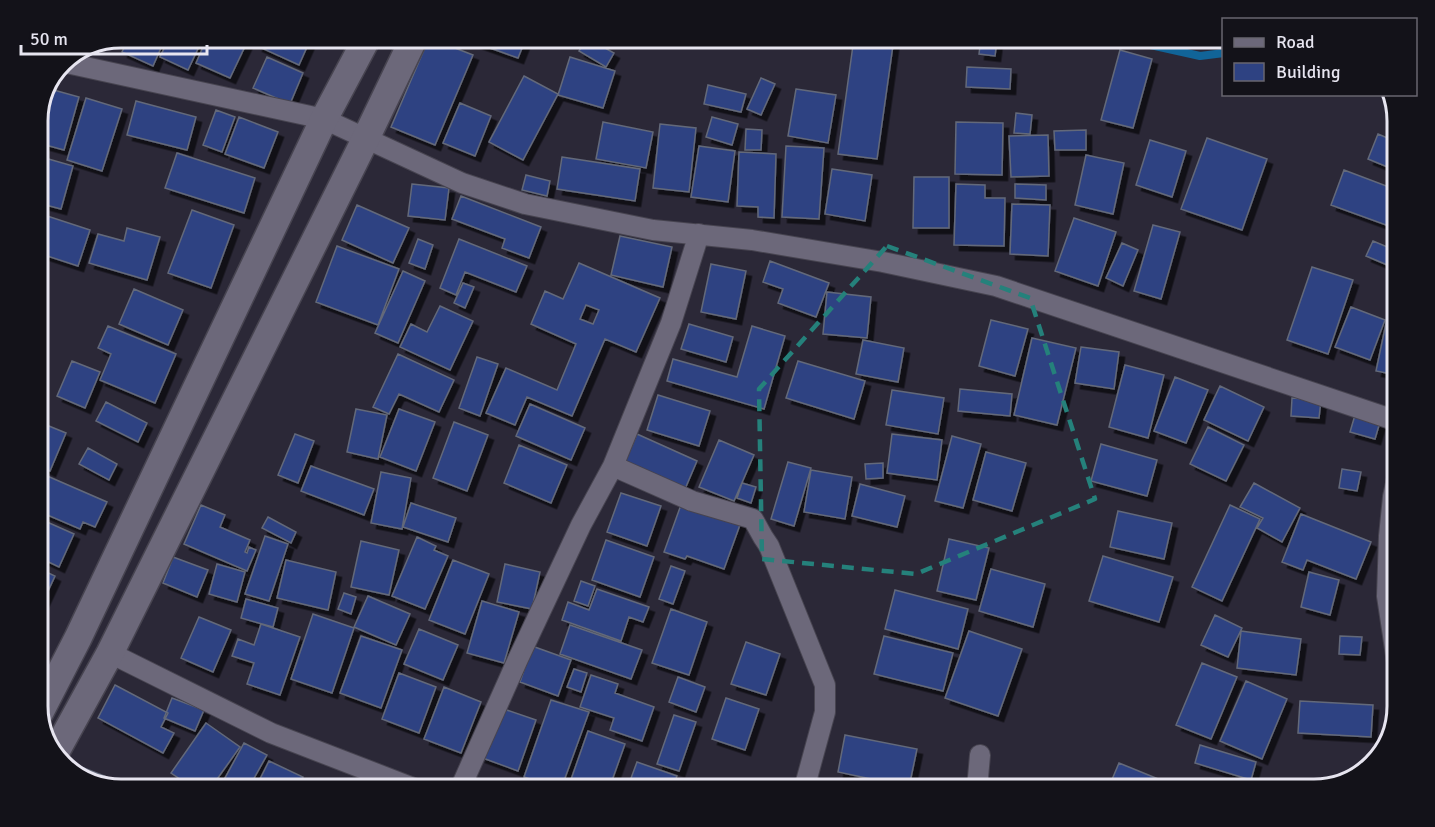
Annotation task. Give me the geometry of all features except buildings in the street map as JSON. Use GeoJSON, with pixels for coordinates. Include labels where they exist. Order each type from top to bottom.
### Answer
{"type":"FeatureCollection","features":[{"type":"Feature","properties":{"kind":"main road"},"geometry":{"type":"LineString","coordinates":[[48,696],[78,638],[324,119],[362,48]]}},
{"type":"Feature","properties":{"kind":"main road"},"geometry":{"type":"LineString","coordinates":[[59,745],[110,653],[409,48]]}},
{"type":"Feature","properties":{"kind":"street"},"geometry":{"type":"LineString","coordinates":[[74,65],[324,119],[462,183],[525,204],[653,230],[752,240],[884,262],[996,286],[1387,418]]}},
{"type":"Feature","properties":{"kind":"street"},"geometry":{"type":"LineString","coordinates":[[464,779],[580,525],[613,466],[671,323],[699,234]]}},
{"type":"Feature","properties":{"kind":"street"},"geometry":{"type":"LineString","coordinates":[[613,466],[692,501],[753,519],[769,546],[825,685],[825,711],[807,779]]}},
{"type":"Feature","properties":{"kind":"street"},"geometry":{"type":"LineString","coordinates":[[110,653],[271,733],[390,779]]}},
{"type":"Feature","properties":{"kind":"street"},"geometry":{"type":"LineString","coordinates":[[978,779],[980,755]]}},
{"type":"Feature","properties":{"kind":"highlighted area"},"geometry":{"type":"Polygon","coordinates":[[[887,246],[1030,298],[1095,499],[916,574],[762,559],[759,389],[887,246]]]}},
{"type":"Feature","properties":{"kind":"waterway"},"geometry":{"type":"LineString","coordinates":[[1164,48],[1200,56],[1222,53]]}}]}
